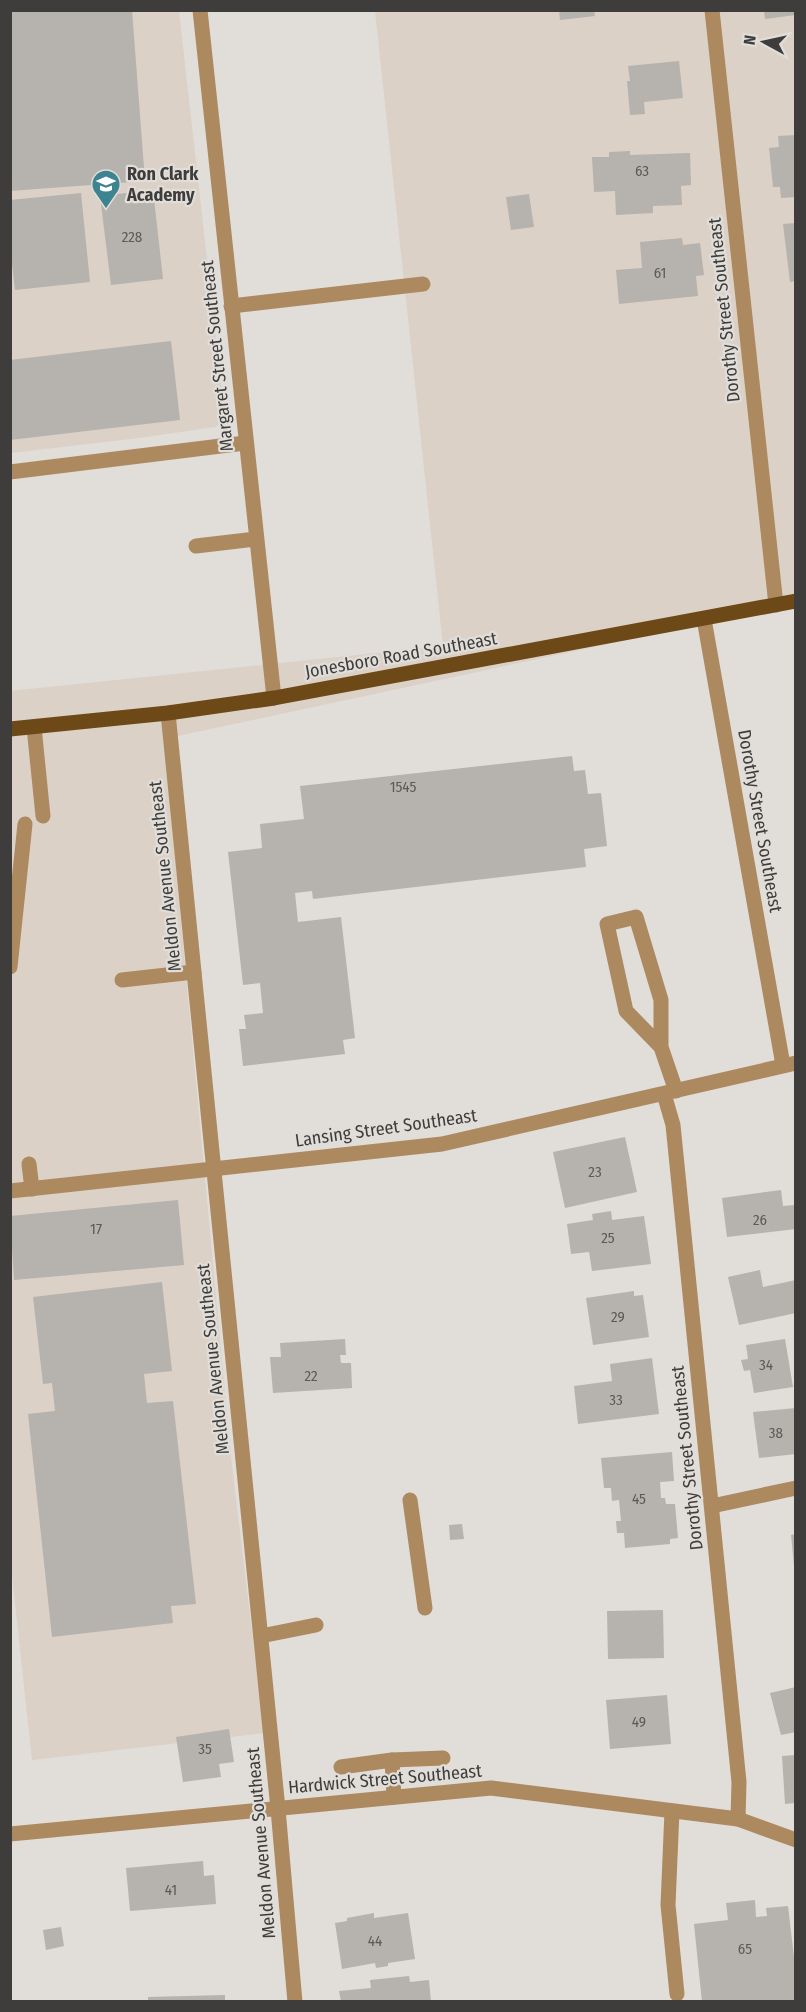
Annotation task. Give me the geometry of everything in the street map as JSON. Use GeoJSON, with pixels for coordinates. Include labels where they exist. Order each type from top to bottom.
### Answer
{"type":"FeatureCollection","features":[{"type":"Feature","properties":{"kind":"main road","name":"Jonesboro Road Southeast"},"geometry":{"type":"LineString","coordinates":[[10,729],[168,713],[274,698],[704,620],[795,601]]}},
{"type":"Feature","properties":{"kind":"street","name":"Margaret Street Southeast"},"geometry":{"type":"LineString","coordinates":[[200,10],[274,698]]}},
{"type":"Feature","properties":{"kind":"street","name":"Dorothy Street Southeast"},"geometry":{"type":"LineString","coordinates":[[712,10],[776,605]]}},
{"type":"Feature","properties":{"kind":"street"},"geometry":{"type":"LineString","coordinates":[[231,306],[423,284]]}},
{"type":"Feature","properties":{"kind":"street"},"geometry":{"type":"LineString","coordinates":[[10,472],[245,443]]}},
{"type":"Feature","properties":{"kind":"street"},"geometry":{"type":"LineString","coordinates":[[196,546],[256,539]]}},
{"type":"Feature","properties":{"kind":"street","name":"Dorothy Street Southeast"},"geometry":{"type":"LineString","coordinates":[[704,620],[789,1064]]}},
{"type":"Feature","properties":{"kind":"street","name":"Meldon Avenue Southeast"},"geometry":{"type":"LineString","coordinates":[[168,713],[261,1636],[295,2001]]}},
{"type":"Feature","properties":{"kind":"street"},"geometry":{"type":"LineString","coordinates":[[34,727],[43,816]]}},
{"type":"Feature","properties":{"kind":"street"},"geometry":{"type":"LineString","coordinates":[[10,966],[25,824]]}},
{"type":"Feature","properties":{"kind":"street"},"geometry":{"type":"LineString","coordinates":[[636,917],[661,1000],[661,1047],[626,1011],[607,924],[636,917]]}},
{"type":"Feature","properties":{"kind":"street"},"geometry":{"type":"LineString","coordinates":[[122,980],[194,972]]}},
{"type":"Feature","properties":{"kind":"street","name":"Dorothy Street Southeast"},"geometry":{"type":"LineString","coordinates":[[661,1047],[670,1092],[740,1782],[738,1819]]}},
{"type":"Feature","properties":{"kind":"street","name":"Lansing Street Southeast"},"geometry":{"type":"LineString","coordinates":[[10,1191],[442,1144],[789,1064]]}},
{"type":"Feature","properties":{"kind":"street"},"geometry":{"type":"LineString","coordinates":[[29,1164],[32,1189]]}},
{"type":"Feature","properties":{"kind":"street"},"geometry":{"type":"LineString","coordinates":[[712,1506],[795,1488]]}},
{"type":"Feature","properties":{"kind":"street"},"geometry":{"type":"LineString","coordinates":[[410,1500],[425,1608]]}},
{"type":"Feature","properties":{"kind":"street"},"geometry":{"type":"LineString","coordinates":[[261,1636],[316,1625]]}},
{"type":"Feature","properties":{"kind":"street"},"geometry":{"type":"LineString","coordinates":[[341,1767],[392,1760],[443,1758]]}},
{"type":"Feature","properties":{"kind":"street"},"geometry":{"type":"LineString","coordinates":[[392,1760],[394,1797]]}},
{"type":"Feature","properties":{"kind":"street","name":"Hardwick Street Southeast"},"geometry":{"type":"LineString","coordinates":[[10,1834],[491,1788],[738,1819],[795,1840]]}},
{"type":"Feature","properties":{"kind":"street"},"geometry":{"type":"LineString","coordinates":[[672,1811],[668,1905],[677,1994]]}},
{"type":"Feature","properties":{"kind":"shaded area","name":"Ron Clark Academy"},"geometry":{"type":"Polygon","coordinates":[[[10,11],[179,11],[224,410],[222,420],[215,427],[11,453],[10,11]]]}},
{"type":"Feature","properties":{"kind":"shaded area"},"geometry":{"type":"Polygon","coordinates":[[[375,11],[795,11],[795,607],[720,620],[164,739],[231,1457],[264,1733],[32,1760],[10,1557],[10,691],[443,646],[375,11]]]}},
{"type":"Feature","properties":{"kind":"building"},"geometry":{"type":"Polygon","coordinates":[[[10,10],[132,10],[145,181],[10,191],[10,10]]]}},
{"type":"Feature","properties":{"kind":"building"},"geometry":{"type":"Polygon","coordinates":[[[559,10],[594,10],[595,16],[560,20],[559,10]]]}},
{"type":"Feature","properties":{"kind":"building"},"geometry":{"type":"Polygon","coordinates":[[[764,10],[796,10],[796,15],[765,19],[764,10]]]}},
{"type":"Feature","properties":{"kind":"building"},"geometry":{"type":"Polygon","coordinates":[[[679,61],[683,98],[644,102],[645,114],[630,115],[628,66],[679,61]]]}},
{"type":"Feature","properties":{"kind":"building"},"geometry":{"type":"Polygon","coordinates":[[[796,135],[796,197],[781,198],[780,187],[773,187],[769,148],[779,147],[778,136],[796,135]]]}},
{"type":"Feature","properties":{"kind":"building"},"geometry":{"type":"Polygon","coordinates":[[[630,151],[630,155],[690,153],[691,185],[681,186],[682,205],[653,206],[653,213],[616,215],[615,191],[594,192],[592,157],[609,157],[609,152],[630,151]]]}},
{"type":"Feature","properties":{"kind":"building"},"geometry":{"type":"Polygon","coordinates":[[[153,190],[163,279],[111,285],[100,196],[153,190]]]}},
{"type":"Feature","properties":{"kind":"building"},"geometry":{"type":"Polygon","coordinates":[[[81,193],[90,282],[15,290],[10,246],[10,200],[81,193]]]}},
{"type":"Feature","properties":{"kind":"building"},"geometry":{"type":"Polygon","coordinates":[[[529,194],[534,227],[511,230],[506,197],[529,194]]]}},
{"type":"Feature","properties":{"kind":"building"},"geometry":{"type":"Polygon","coordinates":[[[796,223],[796,281],[790,282],[783,224],[796,223]]]}},
{"type":"Feature","properties":{"kind":"building"},"geometry":{"type":"Polygon","coordinates":[[[682,238],[683,245],[700,243],[704,275],[696,276],[698,296],[619,304],[616,270],[642,268],[640,242],[682,238]]]}},
{"type":"Feature","properties":{"kind":"building"},"geometry":{"type":"Polygon","coordinates":[[[171,341],[180,420],[10,440],[10,360],[171,341]]]}},
{"type":"Feature","properties":{"kind":"building"},"geometry":{"type":"Polygon","coordinates":[[[572,756],[574,771],[585,770],[588,794],[601,793],[607,846],[584,849],[586,867],[313,899],[312,891],[295,893],[298,922],[341,917],[355,1038],[343,1040],[345,1054],[243,1066],[239,1029],[246,1029],[244,1015],[263,1013],[260,983],[243,985],[228,852],[262,848],[260,824],[304,819],[300,786],[572,756]]]}},
{"type":"Feature","properties":{"kind":"building"},"geometry":{"type":"Polygon","coordinates":[[[625,1137],[637,1192],[565,1208],[553,1152],[625,1137]]]}},
{"type":"Feature","properties":{"kind":"building"},"geometry":{"type":"Polygon","coordinates":[[[781,1190],[783,1206],[795,1205],[796,1229],[727,1237],[722,1198],[781,1190]]]}},
{"type":"Feature","properties":{"kind":"building"},"geometry":{"type":"Polygon","coordinates":[[[178,1200],[184,1265],[14,1280],[10,1216],[178,1200]]]}},
{"type":"Feature","properties":{"kind":"building"},"geometry":{"type":"Polygon","coordinates":[[[611,1211],[612,1220],[644,1216],[651,1264],[592,1271],[589,1252],[571,1254],[567,1224],[593,1220],[592,1214],[611,1211]]]}},
{"type":"Feature","properties":{"kind":"building"},"geometry":{"type":"Polygon","coordinates":[[[760,1270],[763,1287],[796,1280],[796,1298],[794,1298],[796,1313],[739,1325],[728,1277],[760,1270]]]}},
{"type":"Feature","properties":{"kind":"building"},"geometry":{"type":"Polygon","coordinates":[[[162,1282],[172,1371],[144,1374],[147,1403],[173,1401],[196,1604],[171,1606],[173,1623],[52,1637],[28,1414],[55,1411],[52,1383],[43,1384],[33,1297],[162,1282]]]}},
{"type":"Feature","properties":{"kind":"building"},"geometry":{"type":"Polygon","coordinates":[[[634,1291],[634,1296],[643,1295],[649,1337],[593,1345],[586,1298],[634,1291]]]}},
{"type":"Feature","properties":{"kind":"building"},"geometry":{"type":"Polygon","coordinates":[[[345,1339],[346,1355],[340,1355],[341,1363],[351,1363],[352,1388],[273,1393],[270,1357],[281,1357],[280,1343],[345,1339]]]}},
{"type":"Feature","properties":{"kind":"building"},"geometry":{"type":"Polygon","coordinates":[[[785,1339],[793,1387],[754,1393],[750,1370],[744,1371],[741,1360],[748,1359],[746,1345],[785,1339]]]}},
{"type":"Feature","properties":{"kind":"building"},"geometry":{"type":"Polygon","coordinates":[[[652,1358],[659,1414],[578,1424],[574,1386],[612,1381],[610,1364],[652,1358]]]}},
{"type":"Feature","properties":{"kind":"building"},"geometry":{"type":"Polygon","coordinates":[[[796,1408],[796,1454],[759,1458],[753,1412],[796,1408]]]}},
{"type":"Feature","properties":{"kind":"building"},"geometry":{"type":"Polygon","coordinates":[[[672,1452],[674,1481],[660,1482],[661,1498],[665,1498],[666,1504],[675,1504],[678,1538],[670,1539],[670,1544],[625,1548],[624,1533],[617,1533],[616,1521],[621,1521],[619,1500],[612,1501],[611,1488],[604,1488],[601,1458],[672,1452]]]}},
{"type":"Feature","properties":{"kind":"building"},"geometry":{"type":"Polygon","coordinates":[[[462,1524],[464,1539],[450,1540],[449,1525],[462,1524]]]}},
{"type":"Feature","properties":{"kind":"building"},"geometry":{"type":"Polygon","coordinates":[[[796,1534],[796,1566],[794,1566],[791,1535],[796,1534]]]}},
{"type":"Feature","properties":{"kind":"building"},"geometry":{"type":"Polygon","coordinates":[[[663,1610],[664,1658],[608,1659],[607,1611],[663,1610]]]}},
{"type":"Feature","properties":{"kind":"building"},"geometry":{"type":"Polygon","coordinates":[[[796,1687],[796,1732],[781,1735],[770,1693],[796,1687]]]}},
{"type":"Feature","properties":{"kind":"building"},"geometry":{"type":"Polygon","coordinates":[[[667,1695],[671,1744],[610,1749],[606,1700],[667,1695]]]}},
{"type":"Feature","properties":{"kind":"building"},"geometry":{"type":"Polygon","coordinates":[[[229,1729],[234,1762],[219,1764],[221,1777],[183,1782],[176,1737],[229,1729]]]}},
{"type":"Feature","properties":{"kind":"building"},"geometry":{"type":"Polygon","coordinates":[[[796,1755],[796,1803],[785,1804],[782,1756],[796,1755]]]}},
{"type":"Feature","properties":{"kind":"building"},"geometry":{"type":"Polygon","coordinates":[[[203,1861],[204,1876],[214,1875],[216,1904],[130,1911],[126,1868],[203,1861]]]}},
{"type":"Feature","properties":{"kind":"building"},"geometry":{"type":"Polygon","coordinates":[[[755,1900],[756,1917],[767,1916],[766,1908],[788,1906],[796,1974],[796,2002],[702,2002],[694,1924],[728,1920],[726,1903],[755,1900]]]}},
{"type":"Feature","properties":{"kind":"building"},"geometry":{"type":"Polygon","coordinates":[[[374,1913],[374,1918],[408,1913],[415,1959],[388,1963],[388,1966],[376,1968],[375,1963],[342,1969],[335,1923],[347,1921],[347,1918],[374,1913]]]}},
{"type":"Feature","properties":{"kind":"building"},"geometry":{"type":"Polygon","coordinates":[[[61,1927],[64,1946],[46,1950],[43,1930],[61,1927]]]}},
{"type":"Feature","properties":{"kind":"building"},"geometry":{"type":"Polygon","coordinates":[[[409,1976],[410,1982],[429,1980],[431,2002],[341,2002],[339,1991],[371,1988],[370,1980],[409,1976]]]}},
{"type":"Feature","properties":{"kind":"building"},"geometry":{"type":"Polygon","coordinates":[[[225,1995],[225,2002],[148,2002],[148,1997],[225,1995]]]}},
{"type":"Feature","properties":{"kind":"place","name":"Ron Clark Academy"},"geometry":{"type":"Point","coordinates":[106,210]}}]}
